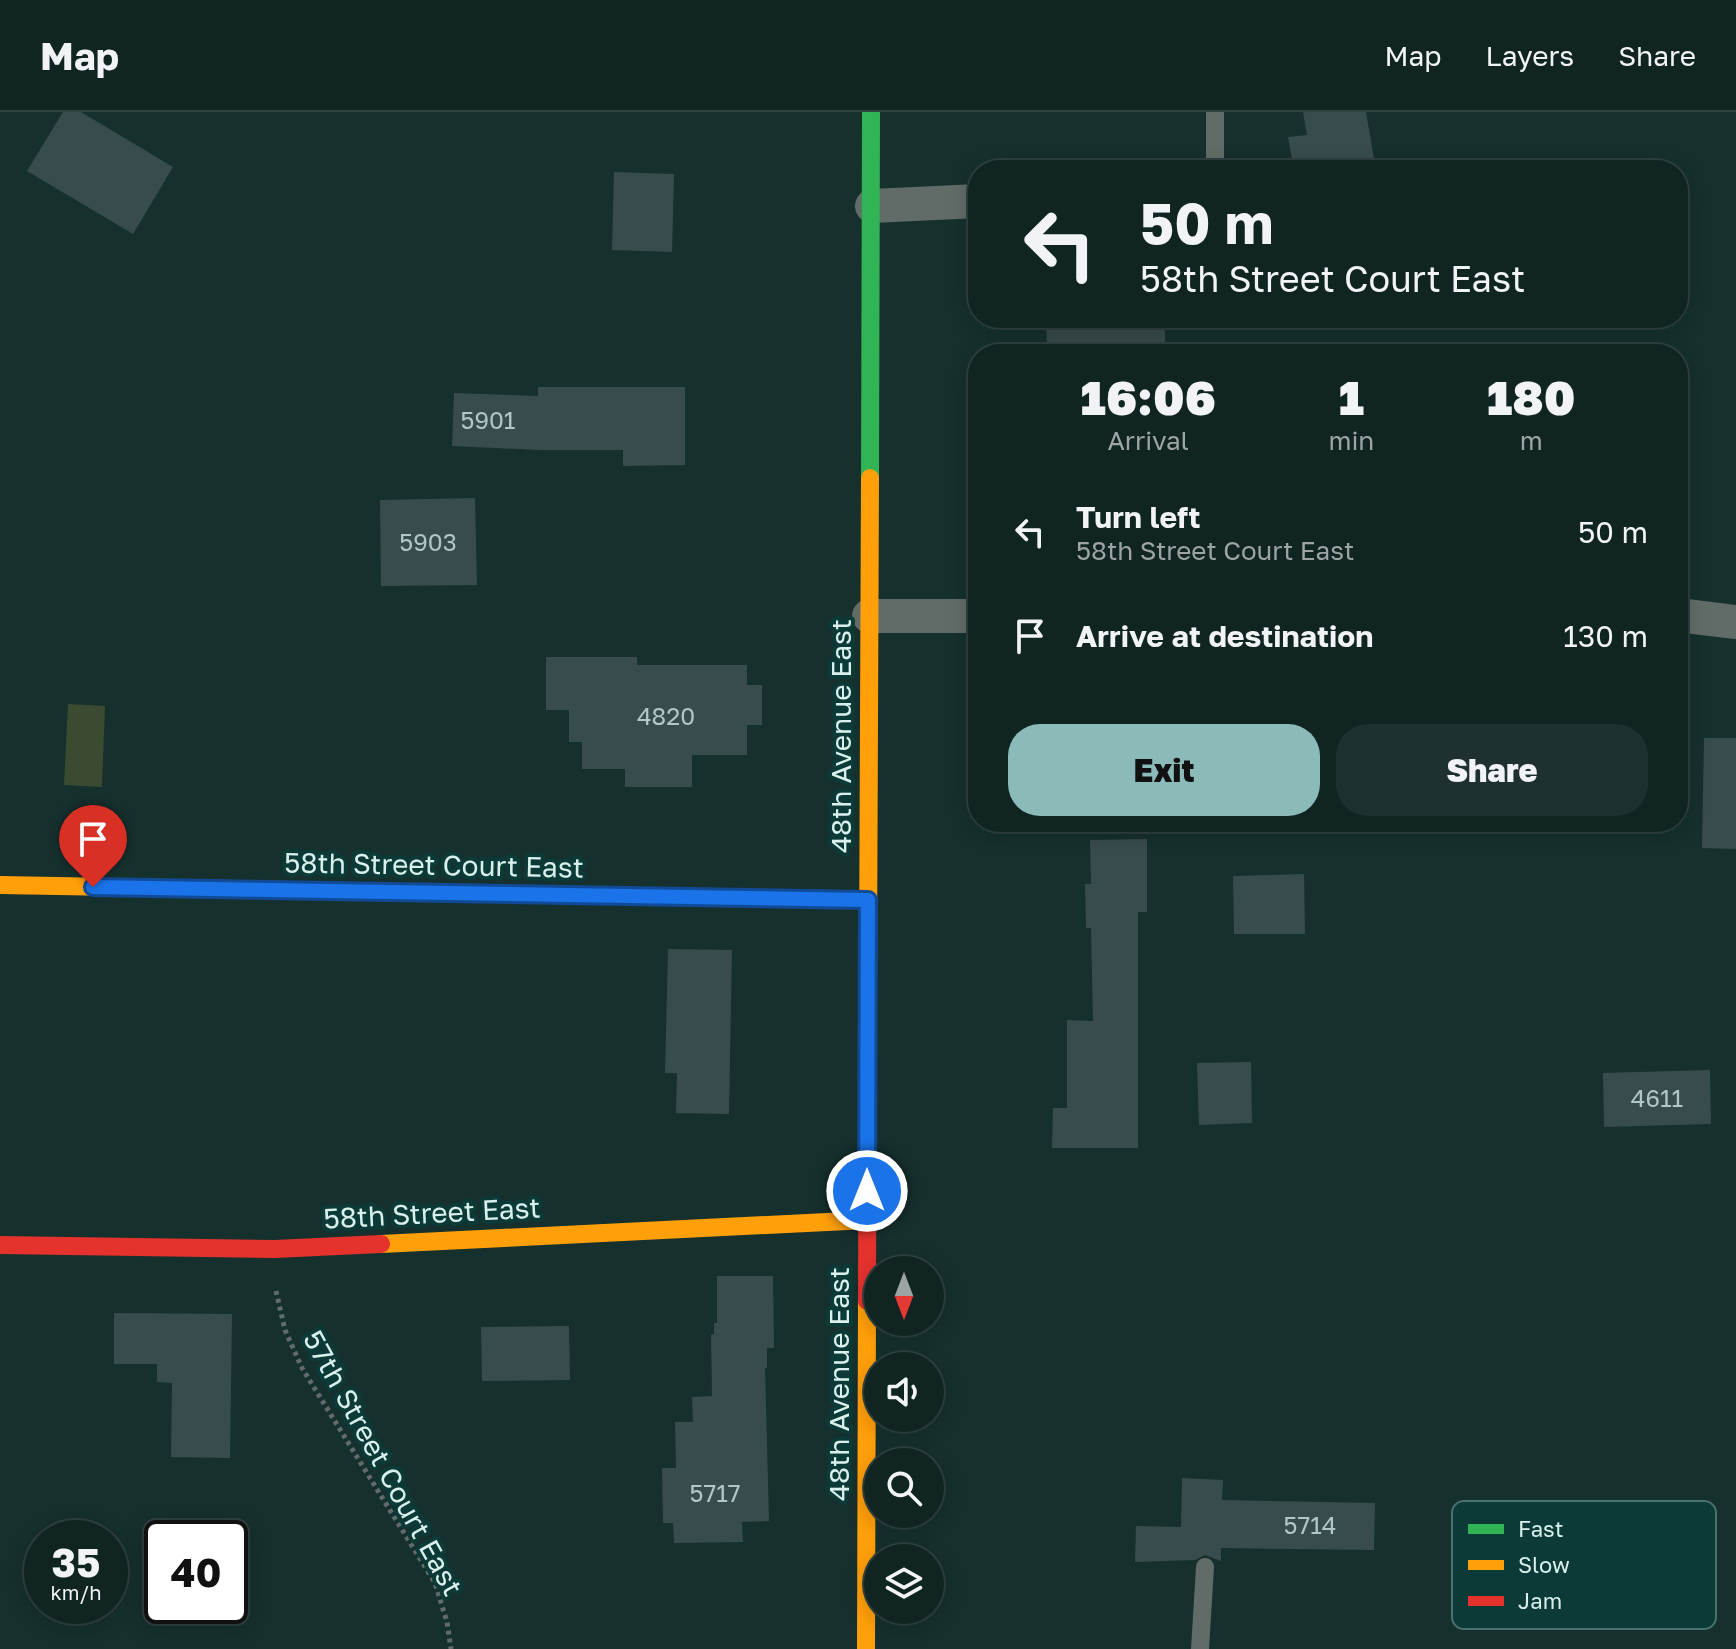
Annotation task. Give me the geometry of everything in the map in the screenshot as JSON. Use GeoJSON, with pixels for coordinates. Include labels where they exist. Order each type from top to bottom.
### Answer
{"type":"FeatureCollection","features":[{"type":"Feature","properties":{"kind":"street","name":"48th Avenue East"},"geometry":{"type":"LineString","coordinates":[[866,1649],[871,112]]}},
{"type":"Feature","properties":{"kind":"street"},"geometry":{"type":"LineString","coordinates":[[872,206],[968,201]]}},
{"type":"Feature","properties":{"kind":"street"},"geometry":{"type":"LineString","coordinates":[[869,616],[968,616]]}},
{"type":"Feature","properties":{"kind":"street"},"geometry":{"type":"LineString","coordinates":[[1688,616],[1736,622]]}},
{"type":"Feature","properties":{"kind":"street","name":"58th Street Court East"},"geometry":{"type":"LineString","coordinates":[[0,885],[868,900]]}},
{"type":"Feature","properties":{"kind":"street","name":"58th Street East"},"geometry":{"type":"LineString","coordinates":[[0,1245],[275,1249],[867,1220]]}},
{"type":"Feature","properties":{"kind":"lane"},"geometry":{"type":"LineString","coordinates":[[1215,112],[1215,160]]}},
{"type":"Feature","properties":{"kind":"lane"},"geometry":{"type":"LineString","coordinates":[[1200,1649],[1205,1567]]}},
{"type":"Feature","properties":{"kind":"path","name":"57th Street Court East"},"geometry":{"type":"LineString","coordinates":[[275,1249],[279,1308],[292,1349],[435,1583],[447,1622],[451,1649]]}},
{"type":"Feature","properties":{"kind":"green space"},"geometry":{"type":"Polygon","coordinates":[[[68,704],[105,706],[102,787],[64,785],[68,704]]]}},
{"type":"Feature","properties":{"kind":"building"},"geometry":{"type":"Polygon","coordinates":[[[63,112],[81,112],[173,167],[133,234],[27,171],[63,112]]]}},
{"type":"Feature","properties":{"kind":"building"},"geometry":{"type":"Polygon","coordinates":[[[1303,112],[1366,112],[1374,160],[1292,160],[1288,137],[1307,135],[1303,112]]]}},
{"type":"Feature","properties":{"kind":"building"},"geometry":{"type":"Polygon","coordinates":[[[614,172],[674,174],[672,252],[612,250],[614,172]]]}},
{"type":"Feature","properties":{"kind":"building"},"geometry":{"type":"Polygon","coordinates":[[[1046,328],[1165,328],[1165,344],[1047,344],[1046,328]]]}},
{"type":"Feature","properties":{"kind":"building"},"geometry":{"type":"Polygon","coordinates":[[[538,387],[685,387],[685,465],[623,466],[623,450],[452,446],[454,393],[538,396],[538,387]]]}},
{"type":"Feature","properties":{"kind":"building"},"geometry":{"type":"Polygon","coordinates":[[[475,498],[477,585],[381,586],[380,500],[475,498]]]}},
{"type":"Feature","properties":{"kind":"building"},"geometry":{"type":"Polygon","coordinates":[[[546,657],[637,657],[637,665],[747,665],[747,685],[762,685],[762,725],[747,725],[747,755],[692,755],[692,787],[625,787],[625,769],[582,769],[582,742],[569,742],[569,710],[546,710],[546,657]]]}},
{"type":"Feature","properties":{"kind":"building"},"geometry":{"type":"Polygon","coordinates":[[[1704,738],[1736,738],[1736,849],[1702,848],[1704,738]]]}},
{"type":"Feature","properties":{"kind":"building"},"geometry":{"type":"Polygon","coordinates":[[[1147,839],[1147,912],[1138,912],[1138,1148],[1052,1148],[1053,1108],[1067,1108],[1067,1020],[1093,1021],[1091,928],[1086,928],[1085,884],[1091,884],[1090,840],[1147,839]]]}},
{"type":"Feature","properties":{"kind":"building"},"geometry":{"type":"Polygon","coordinates":[[[1304,874],[1305,934],[1234,934],[1233,876],[1304,874]]]}},
{"type":"Feature","properties":{"kind":"building"},"geometry":{"type":"Polygon","coordinates":[[[668,949],[732,950],[729,1114],[676,1113],[677,1073],[665,1073],[668,949]]]}},
{"type":"Feature","properties":{"kind":"building"},"geometry":{"type":"Polygon","coordinates":[[[1251,1062],[1252,1123],[1199,1125],[1197,1063],[1251,1062]]]}},
{"type":"Feature","properties":{"kind":"building"},"geometry":{"type":"Polygon","coordinates":[[[1710,1070],[1711,1124],[1604,1127],[1603,1073],[1710,1070]]]}},
{"type":"Feature","properties":{"kind":"building"},"geometry":{"type":"Polygon","coordinates":[[[717,1276],[773,1276],[774,1348],[767,1348],[765,1368],[769,1521],[742,1522],[743,1542],[674,1543],[673,1523],[663,1523],[662,1468],[676,1468],[675,1422],[693,1422],[692,1397],[712,1396],[711,1335],[714,1334],[714,1323],[717,1323],[717,1276]]]}},
{"type":"Feature","properties":{"kind":"building"},"geometry":{"type":"Polygon","coordinates":[[[114,1313],[232,1314],[230,1458],[171,1457],[172,1383],[157,1382],[157,1364],[114,1364],[114,1313]]]}},
{"type":"Feature","properties":{"kind":"building"},"geometry":{"type":"Polygon","coordinates":[[[569,1326],[570,1380],[482,1381],[481,1327],[569,1326]]]}},
{"type":"Feature","properties":{"kind":"building"},"geometry":{"type":"Polygon","coordinates":[[[1182,1478],[1223,1480],[1222,1500],[1375,1503],[1374,1550],[1221,1548],[1221,1561],[1205,1555],[1195,1560],[1135,1562],[1136,1526],[1181,1527],[1182,1478]]]}},
{"type":"Feature","properties":{"kind":"traffic: fast"},"geometry":{"type":"LineString","coordinates":[[870,478],[871,112]]}},
{"type":"Feature","properties":{"kind":"traffic: fast"},"geometry":{"type":"LineString","coordinates":[[507,894],[868,900]]}},
{"type":"Feature","properties":{"kind":"traffic: slow"},"geometry":{"type":"LineString","coordinates":[[868,962],[870,478]]}},
{"type":"Feature","properties":{"kind":"traffic: slow"},"geometry":{"type":"LineString","coordinates":[[0,885],[507,894]]}},
{"type":"Feature","properties":{"kind":"traffic: slow"},"geometry":{"type":"LineString","coordinates":[[381,1244],[867,1220]]}},
{"type":"Feature","properties":{"kind":"traffic: slow"},"geometry":{"type":"LineString","coordinates":[[866,1649],[867,1336]]}},
{"type":"Feature","properties":{"kind":"traffic: jam"},"geometry":{"type":"LineString","coordinates":[[867,1256],[868,962]]}},
{"type":"Feature","properties":{"kind":"traffic: jam"},"geometry":{"type":"LineString","coordinates":[[0,1245],[275,1249],[381,1244]]}},
{"type":"Feature","properties":{"kind":"route"},"geometry":{"type":"LineString","coordinates":[[93,887],[868,900],[867,1191]]}}]}
